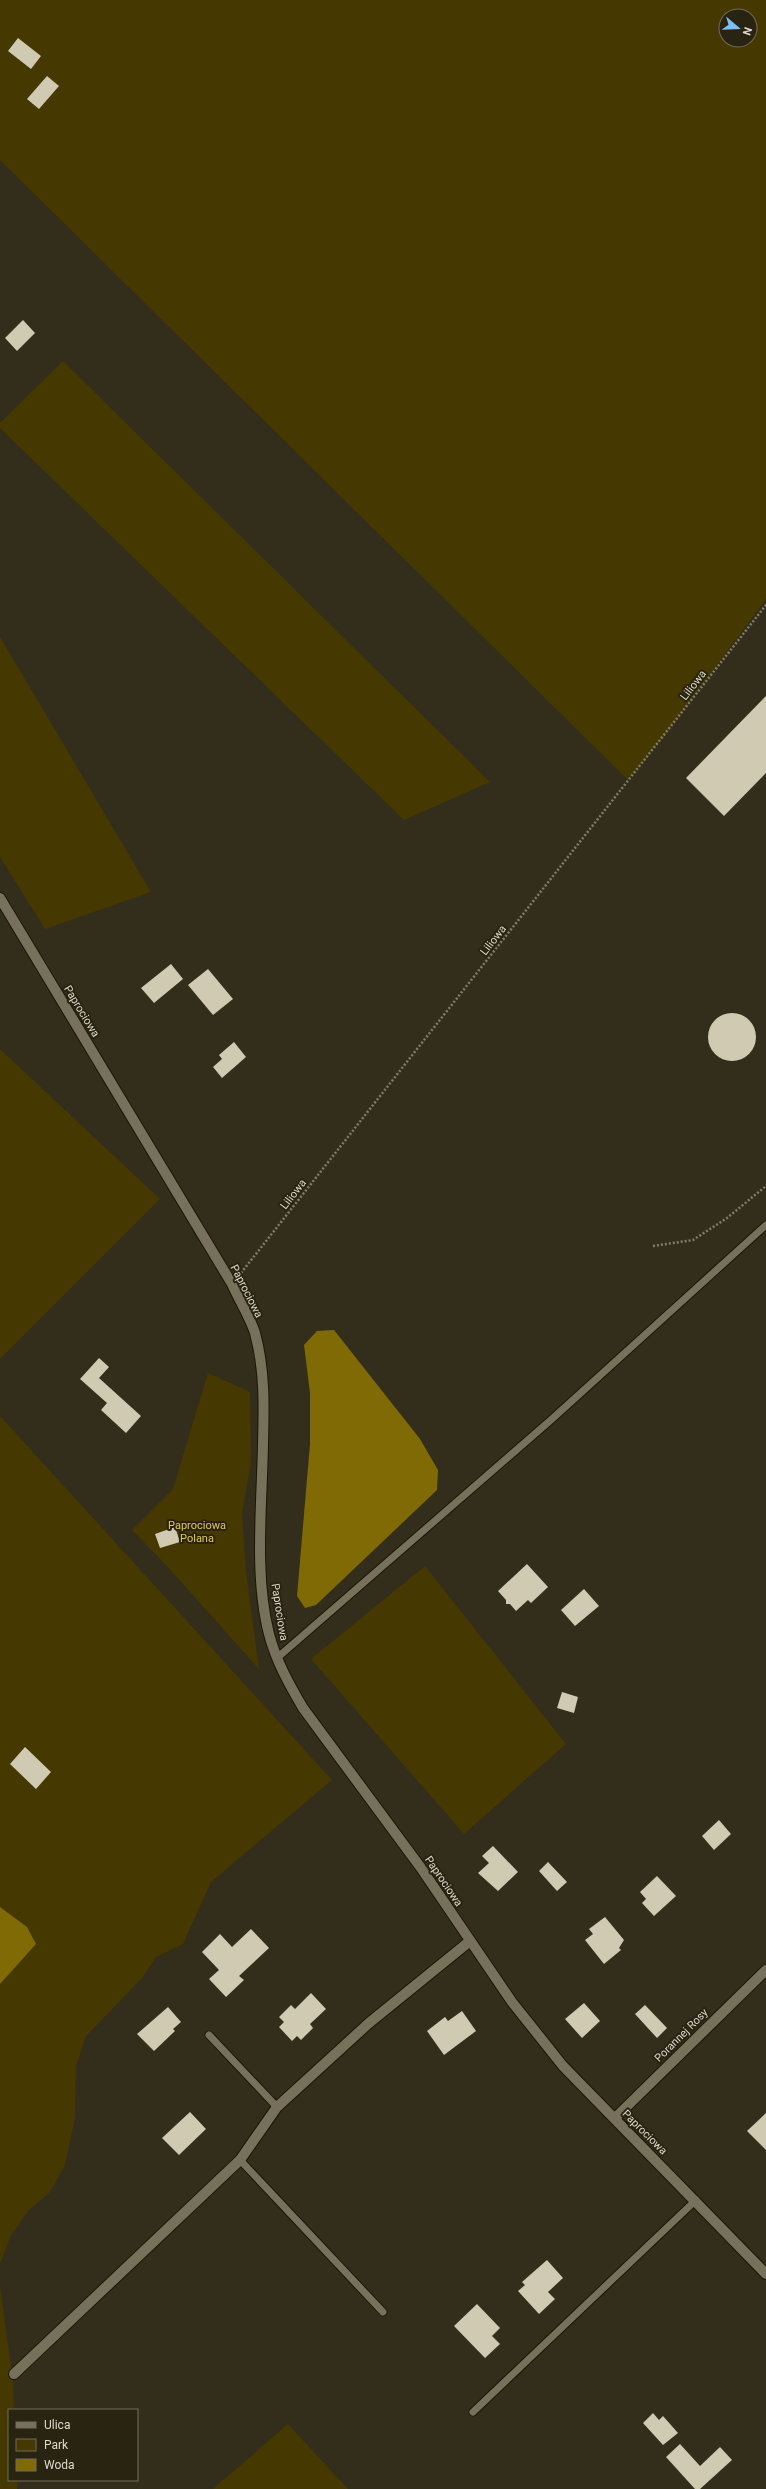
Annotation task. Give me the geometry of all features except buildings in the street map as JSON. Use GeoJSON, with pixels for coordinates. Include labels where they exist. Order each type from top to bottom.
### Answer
{"type":"FeatureCollection","features":[{"type":"Feature","properties":{"kind":"street","name":"Paprociowa"},"geometry":{"type":"LineString","coordinates":[[0,898],[232,1284],[255,1333],[264,1392],[261,1546],[263,1598],[269,1633],[277,1658],[303,1708],[421,1868],[512,2002],[563,2066],[696,2200],[766,2274]]}},
{"type":"Feature","properties":{"kind":"street"},"geometry":{"type":"LineString","coordinates":[[14,2374],[240,2160],[278,2107],[369,2023],[470,1941]]}},
{"type":"Feature","properties":{"kind":"street","name":"Porannej Rosy"},"geometry":{"type":"LineString","coordinates":[[615,2118],[766,1970]]}},
{"type":"Feature","properties":{"kind":"lane"},"geometry":{"type":"LineString","coordinates":[[277,1658],[552,1419],[766,1225]]}},
{"type":"Feature","properties":{"kind":"lane"},"geometry":{"type":"LineString","coordinates":[[209,2034],[278,2107]]}},
{"type":"Feature","properties":{"kind":"lane"},"geometry":{"type":"LineString","coordinates":[[240,2160],[383,2312]]}},
{"type":"Feature","properties":{"kind":"lane"},"geometry":{"type":"LineString","coordinates":[[472,2412],[696,2200]]}},
{"type":"Feature","properties":{"kind":"path","name":"Liliowa"},"geometry":{"type":"LineString","coordinates":[[232,1284],[766,605]]}},
{"type":"Feature","properties":{"kind":"path"},"geometry":{"type":"LineString","coordinates":[[653,1246],[693,1240],[727,1218],[766,1186]]}},
{"type":"Feature","properties":{"kind":"green space"},"geometry":{"type":"Polygon","coordinates":[[[0,0],[766,0],[766,599],[663,738],[628,780],[0,160],[0,0]]]}},
{"type":"Feature","properties":{"kind":"green space"},"geometry":{"type":"Polygon","coordinates":[[[63,361],[490,782],[404,820],[0,428],[0,423],[63,361]]]}},
{"type":"Feature","properties":{"kind":"green space"},"geometry":{"type":"Polygon","coordinates":[[[0,637],[151,892],[45,929],[0,857],[0,637]]]}},
{"type":"Feature","properties":{"kind":"green space"},"geometry":{"type":"Polygon","coordinates":[[[0,1049],[160,1199],[0,1359],[0,1049]]]}},
{"type":"Feature","properties":{"kind":"green space","name":"Paprociowa Polana"},"geometry":{"type":"Polygon","coordinates":[[[208,1373],[250,1392],[251,1463],[242,1513],[246,1572],[259,1669],[166,1565],[132,1530],[173,1489],[208,1373]]]}},
{"type":"Feature","properties":{"kind":"green space"},"geometry":{"type":"Polygon","coordinates":[[[0,1416],[332,1780],[211,1882],[183,1944],[156,1957],[142,1978],[86,2036],[76,2066],[75,2118],[65,2165],[50,2192],[29,2210],[11,2235],[0,2264],[0,1416]]]}},
{"type":"Feature","properties":{"kind":"green space"},"geometry":{"type":"Polygon","coordinates":[[[425,1566],[566,1744],[464,1834],[311,1659],[425,1566]]]}},
{"type":"Feature","properties":{"kind":"green space"},"geometry":{"type":"Polygon","coordinates":[[[0,2286],[13,2381],[14,2409],[8,2409],[8,2481],[17,2481],[17,2489],[0,2489],[0,2286]]]}},
{"type":"Feature","properties":{"kind":"green space"},"geometry":{"type":"Polygon","coordinates":[[[288,2424],[348,2489],[213,2489],[288,2424]]]}},
{"type":"Feature","properties":{"kind":"water"},"geometry":{"type":"Polygon","coordinates":[[[334,1330],[420,1439],[438,1470],[437,1490],[316,1605],[305,1608],[297,1596],[310,1444],[310,1393],[304,1345],[317,1331],[334,1330]]]}},
{"type":"Feature","properties":{"kind":"water"},"geometry":{"type":"Polygon","coordinates":[[[0,1907],[27,1927],[36,1944],[0,1984],[0,1907]]]}}]}
